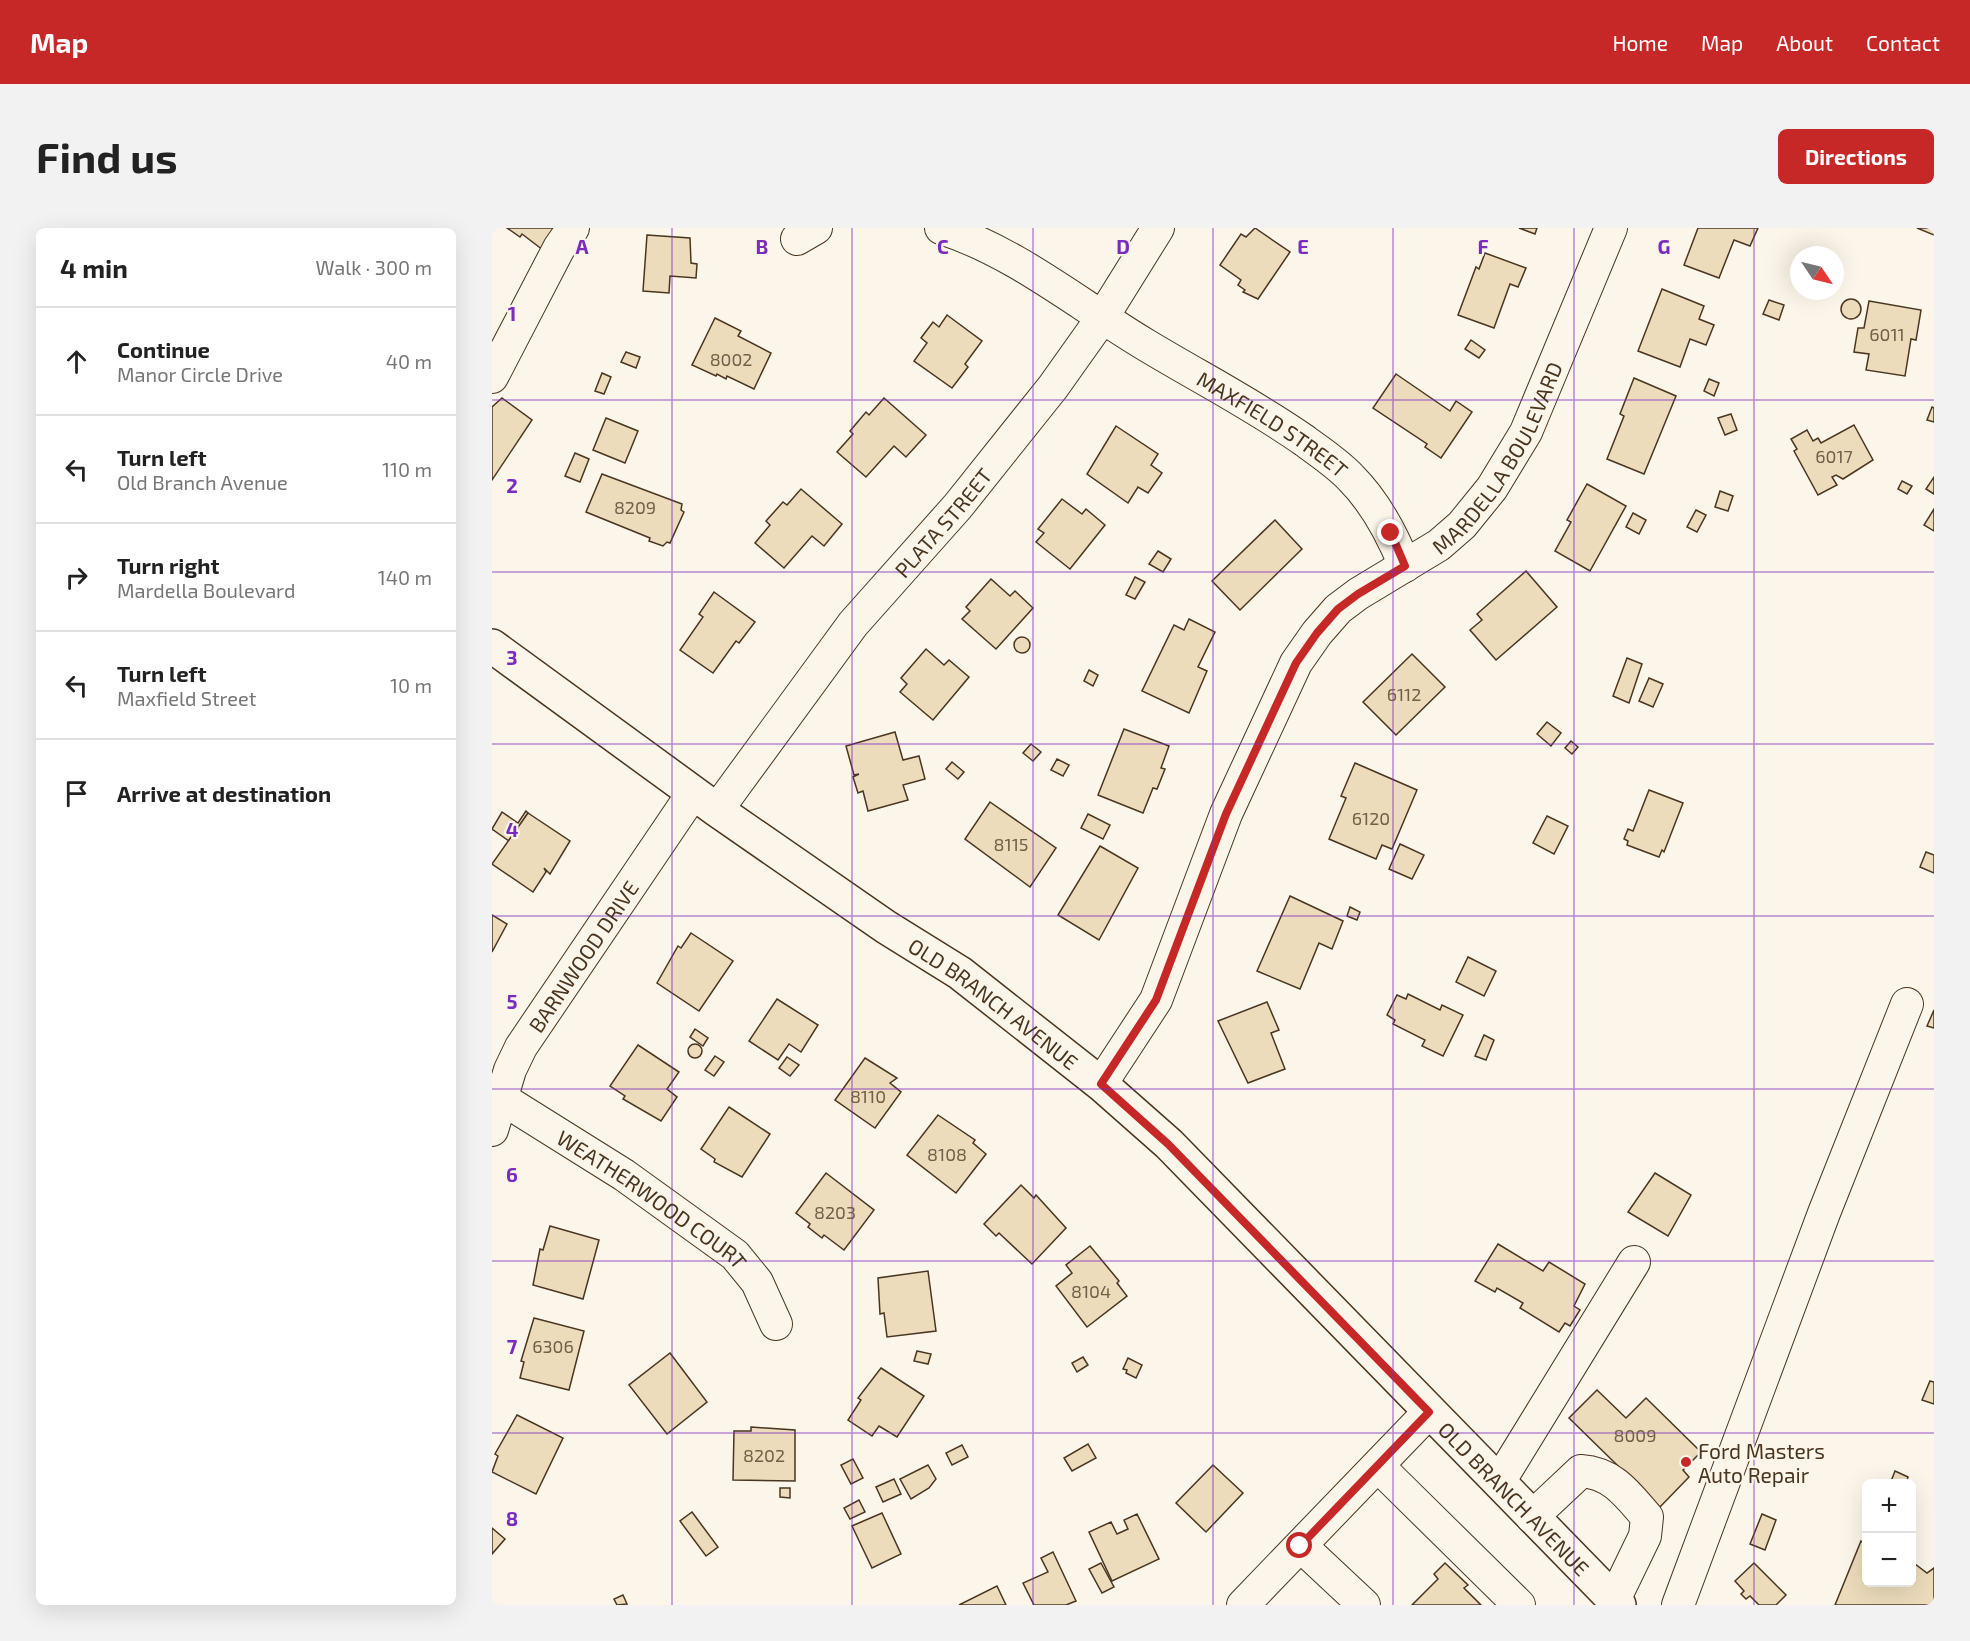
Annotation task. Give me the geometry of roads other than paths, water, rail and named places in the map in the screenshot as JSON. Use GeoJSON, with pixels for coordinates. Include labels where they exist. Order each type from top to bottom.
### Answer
{"type":"FeatureCollection","features":[{"type":"Feature","properties":{"kind":"main road","name":"OLD BRANCH AVENUE"},"geometry":{"type":"LineString","coordinates":[[492,646],[705,802],[886,927],[960,973],[1101,1084],[1176,1151],[1617,1603]]}},
{"type":"Feature","properties":{"kind":"street"},"geometry":{"type":"LineString","coordinates":[[492,377],[559,248],[573,228]]}},
{"type":"Feature","properties":{"kind":"street","name":"MAXFIELD STREET"},"geometry":{"type":"LineString","coordinates":[[941,228],[989,248],[1028,269],[1102,318],[1267,414],[1351,477],[1372,502],[1391,533],[1405,566]]}},
{"type":"Feature","properties":{"kind":"street","name":"PLATA STREET"},"geometry":{"type":"LineString","coordinates":[[705,802],[853,624],[958,506],[1053,387],[1102,318],[1158,228]]}},
{"type":"Feature","properties":{"kind":"street","name":"MARDELLA BOULEVARD"},"geometry":{"type":"LineString","coordinates":[[1101,1084],[1156,1000],[1226,814],[1296,663],[1317,633],[1338,609],[1358,594],[1439,545],[1462,525],[1506,468],[1526,432],[1611,228]]}},
{"type":"Feature","properties":{"kind":"street","name":"BARNWOOD DRIVE"},"geometry":{"type":"LineString","coordinates":[[492,1130],[501,1098],[521,1047],[705,802]]}},
{"type":"Feature","properties":{"kind":"street"},"geometry":{"type":"LineString","coordinates":[[1678,1605],[1726,1482],[1824,1213],[1907,1004]]}},
{"type":"Feature","properties":{"kind":"street","name":"WEATHERWOOD COURT"},"geometry":{"type":"LineString","coordinates":[[501,1098],[624,1175],[735,1255],[757,1282],[776,1324]]}},
{"type":"Feature","properties":{"kind":"street"},"geometry":{"type":"LineString","coordinates":[[1499,1482],[1634,1262]]}},
{"type":"Feature","properties":{"kind":"street"},"geometry":{"type":"LineString","coordinates":[[1244,1605],[1429,1412]]}},
{"type":"Feature","properties":{"kind":"street"},"geometry":{"type":"LineString","coordinates":[[1378,1466],[1519,1605]]}},
{"type":"Feature","properties":{"kind":"street"},"geometry":{"type":"LineString","coordinates":[[1532,1517],[1581,1471],[1597,1472],[1618,1484],[1647,1517],[1645,1536],[1617,1603]]}},
{"type":"Feature","properties":{"kind":"street"},"geometry":{"type":"LineString","coordinates":[[1300,1546],[1364,1605]]}},
{"type":"Feature","properties":{"kind":"place","name":"Ford Masters Auto Repair"},"geometry":{"type":"Point","coordinates":[1686,1462]}}]}
